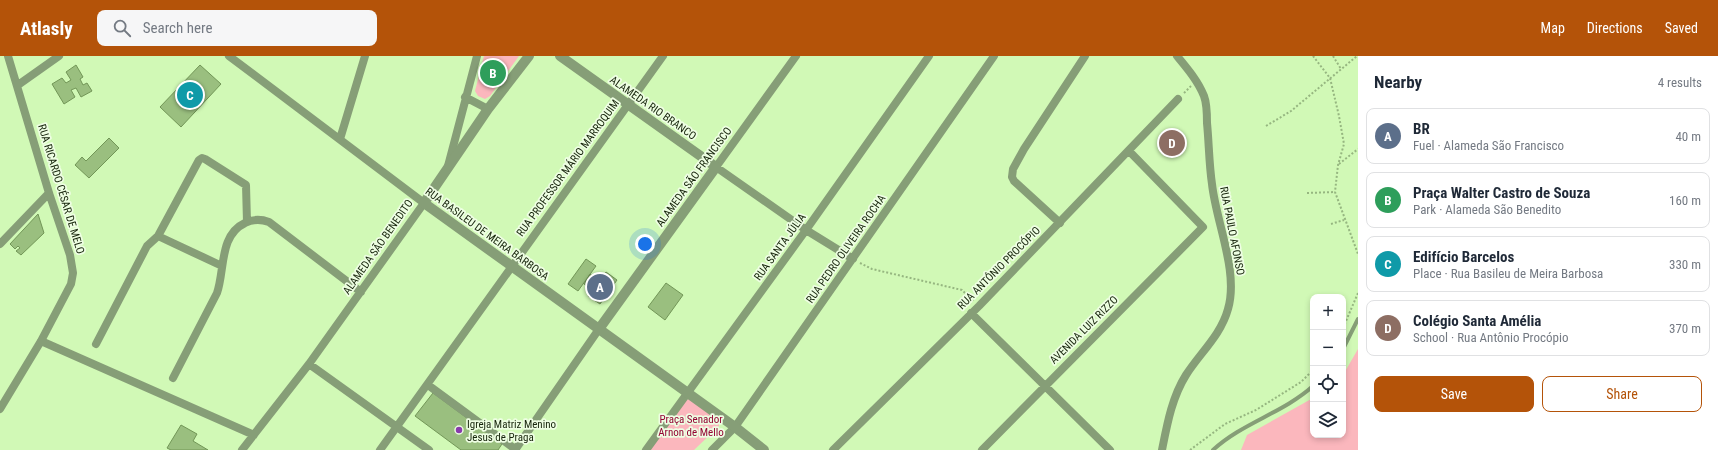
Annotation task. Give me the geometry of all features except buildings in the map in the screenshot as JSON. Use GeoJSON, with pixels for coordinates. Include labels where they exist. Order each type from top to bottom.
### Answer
{"type":"FeatureCollection","features":[{"type":"Feature","properties":{"kind":"street","name":"RUA RICARDO CÉSAR DE MELO"},"geometry":{"type":"LineString","coordinates":[[0,409],[41,341],[71,284],[73,273],[70,255],[49,193],[18,85],[8,56]]}},
{"type":"Feature","properties":{"kind":"street"},"geometry":{"type":"LineString","coordinates":[[18,85],[59,56]]}},
{"type":"Feature","properties":{"kind":"street","name":"RUA BASILEU DE MEIRA BARBOSA"},"geometry":{"type":"LineString","coordinates":[[229,56],[424,203],[687,392],[764,450]]}},
{"type":"Feature","properties":{"kind":"street"},"geometry":{"type":"LineString","coordinates":[[340,139],[365,56]]}},
{"type":"Feature","properties":{"kind":"street"},"geometry":{"type":"LineString","coordinates":[[447,169],[477,56]]}},
{"type":"Feature","properties":{"kind":"street","name":"ALAMEDA SÃO BENEDITO"},"geometry":{"type":"LineString","coordinates":[[242,450],[309,364],[424,203],[488,109],[529,56]]}},
{"type":"Feature","properties":{"kind":"street","name":"ALAMEDA RIO BRANCO"},"geometry":{"type":"LineString","coordinates":[[560,56],[806,230],[853,259]]}},
{"type":"Feature","properties":{"kind":"street","name":"RUA PROFESSOR MÁRIO MARROQUIM"},"geometry":{"type":"LineString","coordinates":[[380,450],[663,56]]}},
{"type":"Feature","properties":{"kind":"street","name":"ALAMEDA SÃO FRANCISCO"},"geometry":{"type":"LineString","coordinates":[[515,450],[599,329],[796,56]]}},
{"type":"Feature","properties":{"kind":"street","name":"RUA SANTA JÚLIA"},"geometry":{"type":"LineString","coordinates":[[646,450],[806,230],[929,56]]}},
{"type":"Feature","properties":{"kind":"street","name":"RUA PEDRO OLIVEIRA ROCHA"},"geometry":{"type":"LineString","coordinates":[[712,450],[735,427],[994,56]]}},
{"type":"Feature","properties":{"kind":"street"},"geometry":{"type":"LineString","coordinates":[[1060,223],[1019,186],[1012,177],[1013,169],[1024,149],[1085,56]]}},
{"type":"Feature","properties":{"kind":"street","name":"RUA PAULO AFONSO"},"geometry":{"type":"LineString","coordinates":[[1162,450],[1168,419],[1177,392],[1186,375],[1221,327],[1231,298],[1230,271],[1212,184],[1204,96],[1196,81],[1177,56]]}},
{"type":"Feature","properties":{"kind":"street"},"geometry":{"type":"LineString","coordinates":[[465,97],[488,109]]}},
{"type":"Feature","properties":{"kind":"street","name":"RUA ANTÔNIO PROCÓPIO"},"geometry":{"type":"LineString","coordinates":[[833,450],[979,306],[1178,99]]}},
{"type":"Feature","properties":{"kind":"street","name":"AVENIDA LUIZ RIZZO"},"geometry":{"type":"LineString","coordinates":[[982,450],[1203,227],[1129,151]]}},
{"type":"Feature","properties":{"kind":"street"},"geometry":{"type":"LineString","coordinates":[[96,344],[147,246],[158,236],[199,160],[202,158],[205,159],[246,185],[247,222]]}},
{"type":"Feature","properties":{"kind":"street"},"geometry":{"type":"LineString","coordinates":[[0,244],[49,193]]}},
{"type":"Feature","properties":{"kind":"street"},"geometry":{"type":"LineString","coordinates":[[173,378],[216,293],[230,236],[235,229],[247,222],[256,219],[269,222],[361,292]]}},
{"type":"Feature","properties":{"kind":"street"},"geometry":{"type":"LineString","coordinates":[[158,236],[222,266]]}},
{"type":"Feature","properties":{"kind":"street"},"geometry":{"type":"LineString","coordinates":[[971,313],[1110,450]]}},
{"type":"Feature","properties":{"kind":"street"},"geometry":{"type":"LineString","coordinates":[[41,341],[254,434]]}},
{"type":"Feature","properties":{"kind":"street"},"geometry":{"type":"LineString","coordinates":[[309,364],[429,450]]}},
{"type":"Feature","properties":{"kind":"street"},"geometry":{"type":"LineString","coordinates":[[428,384],[515,450]]}},
{"type":"Feature","properties":{"kind":"lane"},"geometry":{"type":"LineString","coordinates":[[1346,343],[1358,319]]}},
{"type":"Feature","properties":{"kind":"lane"},"geometry":{"type":"LineString","coordinates":[[1213,450],[1233,434],[1286,406],[1310,388]]}},
{"type":"Feature","properties":{"kind":"path"},"geometry":{"type":"LineString","coordinates":[[1314,56],[1330,78],[1344,144],[1338,165],[1335,192],[1344,220],[1354,241],[1358,254]]}},
{"type":"Feature","properties":{"kind":"path"},"geometry":{"type":"LineString","coordinates":[[1333,56],[1341,69]]}},
{"type":"Feature","properties":{"kind":"path"},"geometry":{"type":"LineString","coordinates":[[1266,126],[1291,111],[1357,56]]}},
{"type":"Feature","properties":{"kind":"path"},"geometry":{"type":"LineString","coordinates":[[1178,99],[1196,81]]}},
{"type":"Feature","properties":{"kind":"path"},"geometry":{"type":"LineString","coordinates":[[1338,165],[1358,149]]}},
{"type":"Feature","properties":{"kind":"path"},"geometry":{"type":"LineString","coordinates":[[1307,193],[1335,192]]}},
{"type":"Feature","properties":{"kind":"path"},"geometry":{"type":"LineString","coordinates":[[1331,224],[1344,220]]}},
{"type":"Feature","properties":{"kind":"path"},"geometry":{"type":"LineString","coordinates":[[1354,241],[1358,238]]}},
{"type":"Feature","properties":{"kind":"path"},"geometry":{"type":"LineString","coordinates":[[853,259],[872,269],[962,290],[979,306]]}},
{"type":"Feature","properties":{"kind":"path"},"geometry":{"type":"LineString","coordinates":[[1346,321],[1358,293]]}},
{"type":"Feature","properties":{"kind":"path"},"geometry":{"type":"LineString","coordinates":[[1190,450],[1225,424],[1256,410],[1301,382],[1310,373]]}},
{"type":"Feature","properties":{"kind":"green space"},"geometry":{"type":"Polygon","coordinates":[[[484,56],[519,56],[490,96],[485,99],[478,96],[475,91],[484,56]]]}},
{"type":"Feature","properties":{"kind":"green space"},"geometry":{"type":"Polygon","coordinates":[[[1358,349],[1358,450],[1241,450],[1247,435],[1310,400],[1310,438],[1346,438],[1346,370],[1358,349]]]}},
{"type":"Feature","properties":{"kind":"green space","name":"Praça Senador Arnon de Mello"},"geometry":{"type":"Polygon","coordinates":[[[689,399],[719,420],[719,426],[694,450],[647,450],[683,401],[689,399]]]}},
{"type":"Feature","properties":{"kind":"place","name":"Praça Walter Castro de Souza"},"geometry":{"type":"Point","coordinates":[493,73]}},
{"type":"Feature","properties":{"kind":"place","name":"Edifício Barcelos"},"geometry":{"type":"Point","coordinates":[190,95]}},
{"type":"Feature","properties":{"kind":"place","name":"Colégio Santa Amélia"},"geometry":{"type":"Point","coordinates":[1172,143]}},
{"type":"Feature","properties":{"kind":"place","name":"BR"},"geometry":{"type":"Point","coordinates":[600,287]}},
{"type":"Feature","properties":{"kind":"place","name":"Igreja Matriz Menino Jesus de Praga"},"geometry":{"type":"Point","coordinates":[459,430]}}]}
